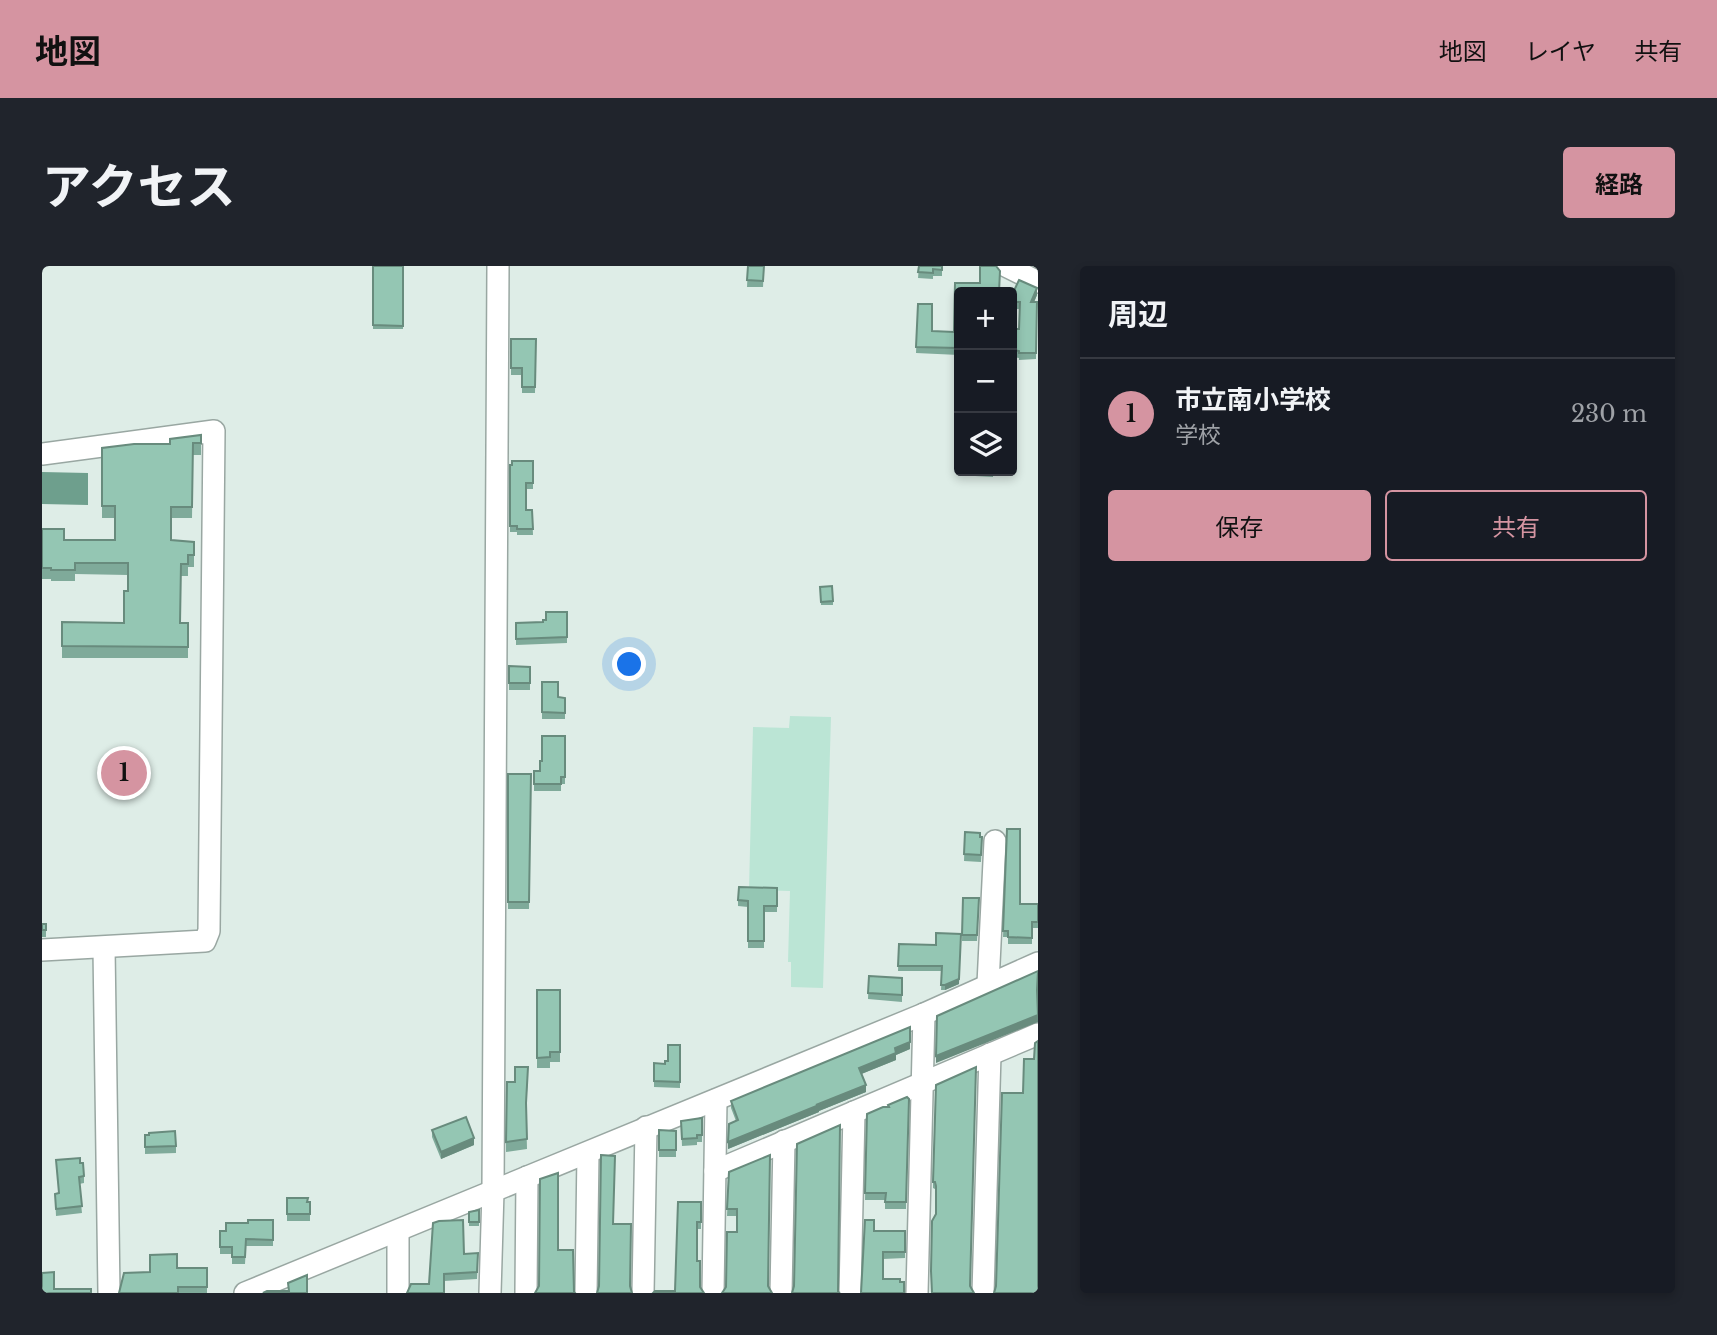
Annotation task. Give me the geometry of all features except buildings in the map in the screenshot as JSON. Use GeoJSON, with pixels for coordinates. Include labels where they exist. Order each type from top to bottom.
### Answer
{"type":"FeatureCollection","features":[{"type":"Feature","properties":{"kind":"street"},"geometry":{"type":"LineString","coordinates":[[490,1293],[493,1191],[498,266]]}},
{"type":"Feature","properties":{"kind":"street"},"geometry":{"type":"LineString","coordinates":[[1006,266],[1038,282]]}},
{"type":"Feature","properties":{"kind":"street"},"geometry":{"type":"LineString","coordinates":[[42,454],[214,431],[209,931],[205,941],[42,950]]}},
{"type":"Feature","properties":{"kind":"street"},"geometry":{"type":"LineString","coordinates":[[988,984],[995,841]]}},
{"type":"Feature","properties":{"kind":"street"},"geometry":{"type":"LineString","coordinates":[[104,947],[109,1293]]}},
{"type":"Feature","properties":{"kind":"street"},"geometry":{"type":"LineString","coordinates":[[245,1293],[278,1286],[398,1231],[924,1014],[1038,963]]}},
{"type":"Feature","properties":{"kind":"street"},"geometry":{"type":"LineString","coordinates":[[917,1293],[924,1014]]}},
{"type":"Feature","properties":{"kind":"street"},"geometry":{"type":"LineString","coordinates":[[715,1171],[1038,1034]]}},
{"type":"Feature","properties":{"kind":"street"},"geometry":{"type":"LineString","coordinates":[[983,1293],[990,1054]]}},
{"type":"Feature","properties":{"kind":"street"},"geometry":{"type":"LineString","coordinates":[[713,1293],[716,1100]]}},
{"type":"Feature","properties":{"kind":"street"},"geometry":{"type":"LineString","coordinates":[[850,1293],[854,1112]]}},
{"type":"Feature","properties":{"kind":"street"},"geometry":{"type":"LineString","coordinates":[[643,1293],[646,1128]]}},
{"type":"Feature","properties":{"kind":"street"},"geometry":{"type":"LineString","coordinates":[[780,1293],[784,1141]]}},
{"type":"Feature","properties":{"kind":"street"},"geometry":{"type":"LineString","coordinates":[[586,1293],[588,1153]]}},
{"type":"Feature","properties":{"kind":"street"},"geometry":{"type":"LineString","coordinates":[[526,1293],[527,1177]]}},
{"type":"Feature","properties":{"kind":"street"},"geometry":{"type":"LineString","coordinates":[[398,1231],[398,1293]]}},
{"type":"Feature","properties":{"kind":"shaded area"},"geometry":{"type":"Polygon","coordinates":[[[42,472],[88,473],[88,505],[42,504],[42,472]]]}},
{"type":"Feature","properties":{"kind":"shaded area"},"geometry":{"type":"Polygon","coordinates":[[[790,716],[831,717],[823,988],[791,987],[791,962],[788,962],[790,891],[749,890],[753,727],[789,728],[790,716]]]}},
{"type":"Feature","properties":{"kind":"place","name":"市立南小学校"},"geometry":{"type":"Point","coordinates":[124,773]}}]}
